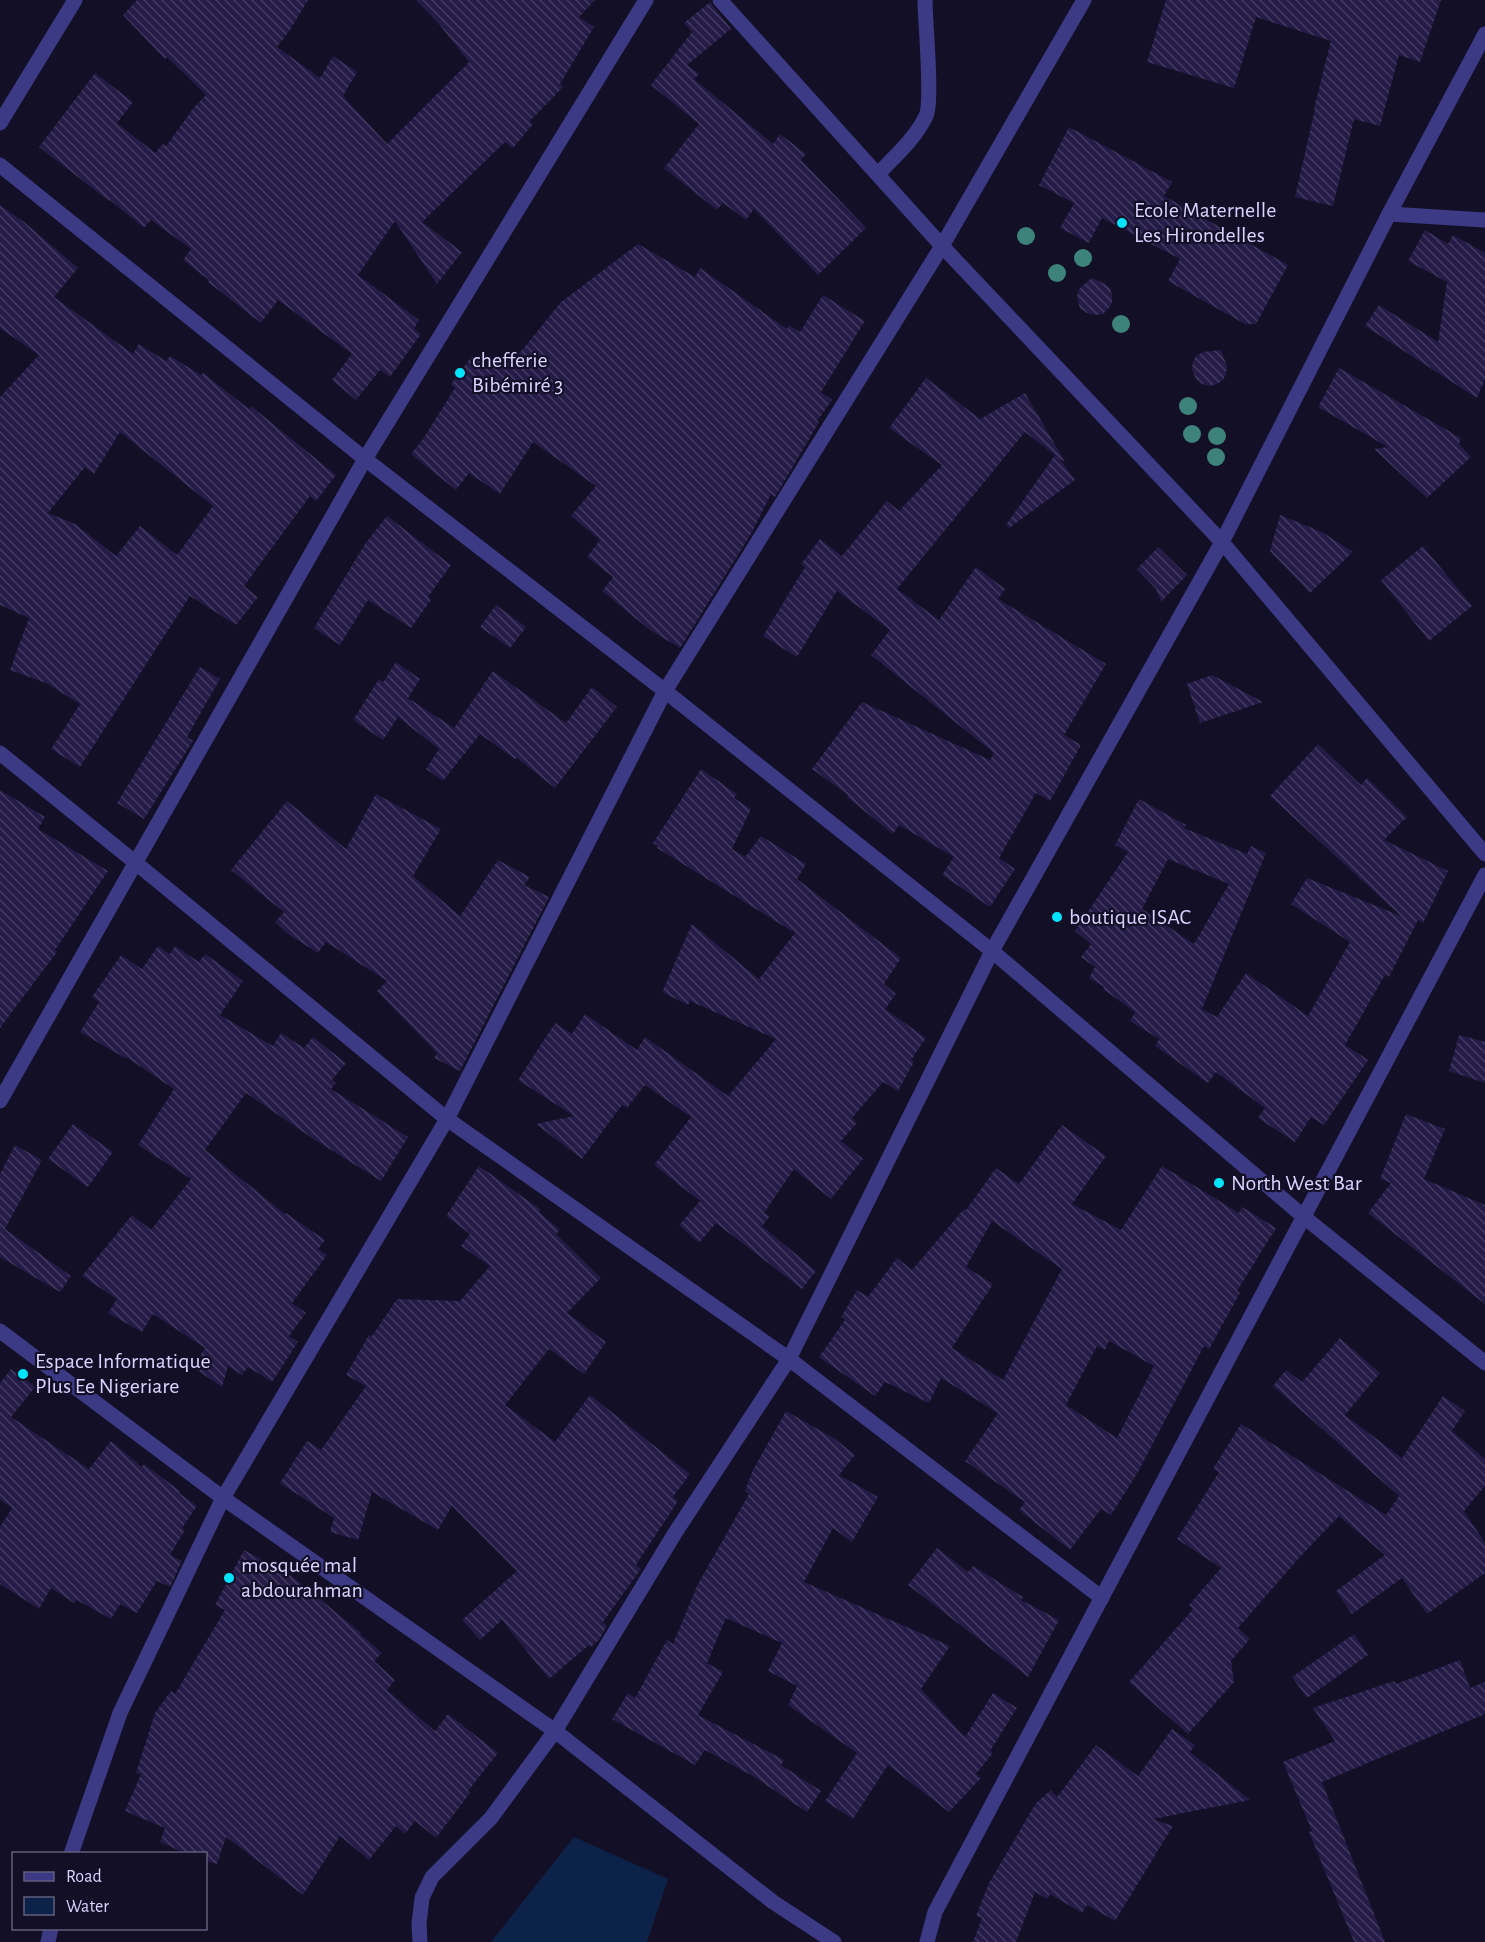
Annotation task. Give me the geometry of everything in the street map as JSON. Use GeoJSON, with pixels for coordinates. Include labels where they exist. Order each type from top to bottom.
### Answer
{"type":"FeatureCollection","features":[{"type":"Feature","properties":{"kind":"street"},"geometry":{"type":"LineString","coordinates":[[0,123],[75,0]]}},
{"type":"Feature","properties":{"kind":"street"},"geometry":{"type":"LineString","coordinates":[[0,1101],[364,459],[646,0]]}},
{"type":"Feature","properties":{"kind":"street"},"geometry":{"type":"LineString","coordinates":[[720,0],[942,246],[1222,542],[1485,854]]}},
{"type":"Feature","properties":{"kind":"street"},"geometry":{"type":"LineString","coordinates":[[878,174],[917,132],[927,114],[925,0]]}},
{"type":"Feature","properties":{"kind":"street"},"geometry":{"type":"LineString","coordinates":[[72,1852],[120,1713],[223,1498],[447,1119],[665,691],[942,246],[1084,0]]}},
{"type":"Feature","properties":{"kind":"street"},"geometry":{"type":"LineString","coordinates":[[420,1942],[419,1924],[422,1898],[432,1877],[491,1818],[555,1731],[675,1533],[789,1359],[992,951],[1222,542],[1389,214],[1485,34]]}},
{"type":"Feature","properties":{"kind":"street"},"geometry":{"type":"LineString","coordinates":[[0,165],[364,459],[665,691],[992,951],[1304,1217],[1485,1364]]}},
{"type":"Feature","properties":{"kind":"street"},"geometry":{"type":"LineString","coordinates":[[1389,214],[1485,220]]}},
{"type":"Feature","properties":{"kind":"street"},"geometry":{"type":"LineString","coordinates":[[0,753],[447,1119],[789,1359],[1102,1598]]}},
{"type":"Feature","properties":{"kind":"street"},"geometry":{"type":"LineString","coordinates":[[927,1942],[935,1912],[1485,875]]}},
{"type":"Feature","properties":{"kind":"street"},"geometry":{"type":"LineString","coordinates":[[0,1332],[223,1498],[555,1731],[773,1902],[834,1942]]}},
{"type":"Feature","properties":{"kind":"water"},"geometry":{"type":"Polygon","coordinates":[[[574,1837],[668,1879],[647,1942],[491,1942],[574,1837]]]}},
{"type":"Feature","properties":{"kind":"building"},"geometry":{"type":"Polygon","coordinates":[[[137,0],[308,0],[277,47],[320,78],[333,56],[357,72],[343,96],[387,144],[469,62],[439,24],[416,0],[595,0],[579,17],[594,27],[560,84],[563,87],[530,121],[533,124],[513,148],[505,142],[422,222],[462,252],[437,284],[395,221],[358,275],[419,320],[414,329],[421,334],[390,377],[380,370],[356,400],[332,380],[352,354],[278,300],[261,323],[183,260],[191,249],[151,220],[144,228],[39,147],[95,73],[133,102],[117,123],[155,153],[163,144],[166,146],[195,106],[206,95],[167,57],[165,59],[123,15],[137,0]]]}},
{"type":"Feature","properties":{"kind":"building"},"geometry":{"type":"Polygon","coordinates":[[[1166,0],[1441,0],[1420,62],[1399,55],[1380,126],[1354,119],[1333,206],[1295,197],[1331,41],[1256,17],[1234,88],[1147,62],[1166,0]]]}},
{"type":"Feature","properties":{"kind":"building"},"geometry":{"type":"Polygon","coordinates":[[[710,2],[731,29],[687,65],[699,74],[694,79],[773,144],[780,134],[806,154],[801,160],[866,228],[818,275],[754,209],[746,220],[723,203],[717,210],[664,168],[699,124],[651,85],[692,32],[684,23],[710,2]]]}},
{"type":"Feature","properties":{"kind":"building"},"geometry":{"type":"Polygon","coordinates":[[[1069,127],[1172,182],[1164,196],[1288,265],[1256,324],[1245,324],[1168,281],[1180,259],[1102,218],[1089,243],[1060,228],[1074,203],[1039,185],[1069,127]]]}},
{"type":"Feature","properties":{"kind":"building"},"geometry":{"type":"Polygon","coordinates":[[[0,205],[24,222],[78,268],[54,297],[133,354],[139,344],[166,361],[170,356],[201,375],[203,373],[249,409],[251,406],[336,475],[316,501],[310,496],[244,586],[258,597],[236,625],[190,596],[80,767],[51,749],[80,704],[46,683],[10,670],[29,618],[0,605],[0,397],[39,355],[0,328],[0,205]],[[120,432],[94,474],[85,467],[48,513],[75,524],[116,556],[140,526],[177,555],[213,506],[120,432]]]}},
{"type":"Feature","properties":{"kind":"building"},"geometry":{"type":"Polygon","coordinates":[[[1425,230],[1448,244],[1453,235],[1485,253],[1485,379],[1477,398],[1365,326],[1379,305],[1438,342],[1447,282],[1408,261],[1425,230]]]}},
{"type":"Feature","properties":{"kind":"building"},"geometry":{"type":"Polygon","coordinates":[[[638,244],[695,277],[700,268],[787,329],[789,325],[800,332],[823,295],[865,321],[821,392],[832,400],[817,421],[819,422],[775,497],[771,494],[751,534],[680,648],[650,630],[602,591],[613,577],[587,557],[600,540],[571,516],[596,486],[533,442],[500,494],[469,473],[456,490],[411,454],[455,388],[451,384],[472,356],[491,370],[505,353],[514,360],[561,302],[638,244]]]}},
{"type":"Feature","properties":{"kind":"building"},"geometry":{"type":"Polygon","coordinates":[[[1092,278],[1110,288],[1112,303],[1103,314],[1087,313],[1080,308],[1077,299],[1078,291],[1092,278]]]}},
{"type":"Feature","properties":{"kind":"building"},"geometry":{"type":"Polygon","coordinates":[[[1221,350],[1227,366],[1223,380],[1210,386],[1202,384],[1196,379],[1192,369],[1196,356],[1203,352],[1221,350]]]}},
{"type":"Feature","properties":{"kind":"building"},"geometry":{"type":"Polygon","coordinates":[[[1339,368],[1461,438],[1459,444],[1471,457],[1427,498],[1374,449],[1388,447],[1318,407],[1339,368]]]}},
{"type":"Feature","properties":{"kind":"building"},"geometry":{"type":"Polygon","coordinates":[[[926,378],[980,419],[1025,393],[1065,462],[1060,459],[1075,480],[1009,528],[1006,525],[1055,455],[1025,432],[897,589],[939,620],[976,567],[1005,589],[998,599],[1106,664],[1064,735],[1081,745],[1050,801],[1036,793],[999,858],[1015,869],[990,907],[942,875],[954,857],[899,825],[893,834],[847,797],[848,795],[812,769],[862,702],[990,760],[994,753],[871,655],[890,630],[837,591],[797,657],[763,636],[805,567],[801,564],[820,539],[842,556],[887,501],[899,511],[942,465],[889,428],[926,378]]]}},
{"type":"Feature","properties":{"kind":"building"},"geometry":{"type":"Polygon","coordinates":[[[1280,515],[1322,532],[1353,552],[1310,593],[1270,551],[1280,515]]]}},
{"type":"Feature","properties":{"kind":"building"},"geometry":{"type":"Polygon","coordinates":[[[387,516],[451,565],[428,597],[431,600],[411,628],[368,600],[340,645],[314,628],[365,544],[387,516]]]}},
{"type":"Feature","properties":{"kind":"building"},"geometry":{"type":"Polygon","coordinates":[[[1423,546],[1472,606],[1429,641],[1381,580],[1423,546]]]}},
{"type":"Feature","properties":{"kind":"building"},"geometry":{"type":"Polygon","coordinates":[[[1158,547],[1187,575],[1161,602],[1156,589],[1137,569],[1158,547]]]}},
{"type":"Feature","properties":{"kind":"building"},"geometry":{"type":"Polygon","coordinates":[[[496,605],[526,627],[510,648],[480,627],[496,605]]]}},
{"type":"Feature","properties":{"kind":"building"},"geometry":{"type":"Polygon","coordinates":[[[396,662],[420,679],[408,698],[454,728],[493,671],[566,723],[592,687],[617,707],[555,788],[517,758],[515,759],[480,734],[443,781],[426,769],[439,749],[398,717],[383,740],[353,720],[379,679],[383,682],[396,662]]]}},
{"type":"Feature","properties":{"kind":"building"},"geometry":{"type":"Polygon","coordinates":[[[200,667],[220,679],[187,737],[193,741],[144,819],[117,803],[200,667]]]}},
{"type":"Feature","properties":{"kind":"building"},"geometry":{"type":"Polygon","coordinates":[[[1212,675],[1263,702],[1200,723],[1187,684],[1212,675]]]}},
{"type":"Feature","properties":{"kind":"building"},"geometry":{"type":"Polygon","coordinates":[[[1318,744],[1361,785],[1367,778],[1407,817],[1384,840],[1448,871],[1423,923],[1418,920],[1389,977],[1385,975],[1345,1045],[1368,1060],[1324,1125],[1311,1117],[1295,1142],[1258,1118],[1265,1108],[1216,1072],[1208,1083],[1155,1046],[1159,1039],[1130,1021],[1135,1012],[1089,978],[1095,967],[1081,957],[1091,944],[1075,931],[1128,852],[1115,845],[1139,799],[1186,825],[1184,828],[1247,854],[1251,846],[1266,853],[1202,1009],[1217,1017],[1246,973],[1308,1016],[1350,942],[1291,904],[1307,878],[1401,916],[1270,796],[1318,744]],[[1168,859],[1142,909],[1194,944],[1229,884],[1168,859]]]}},
{"type":"Feature","properties":{"kind":"building"},"geometry":{"type":"Polygon","coordinates":[[[701,769],[737,794],[734,798],[751,809],[732,849],[745,857],[761,836],[806,864],[797,879],[901,958],[884,984],[896,994],[885,1009],[926,1038],[911,1060],[914,1062],[898,1091],[883,1082],[852,1118],[857,1123],[841,1141],[863,1159],[831,1199],[794,1169],[764,1213],[770,1216],[762,1226],[816,1271],[802,1289],[716,1223],[699,1243],[679,1225],[700,1201],[654,1165],[691,1117],[645,1085],[627,1108],[622,1105],[582,1159],[536,1124],[574,1116],[518,1080],[555,1023],[572,1034],[585,1014],[637,1050],[645,1037],[728,1096],[776,1039],[690,1001],[688,1005],[662,992],[692,924],[759,979],[795,933],[657,848],[658,846],[653,843],[701,769]]]}},
{"type":"Feature","properties":{"kind":"building"},"geometry":{"type":"Polygon","coordinates":[[[0,790],[45,817],[38,829],[108,871],[55,950],[57,952],[0,1028],[0,790]]]}},
{"type":"Feature","properties":{"kind":"building"},"geometry":{"type":"Polygon","coordinates":[[[376,794],[441,829],[413,876],[460,916],[498,860],[530,877],[524,885],[549,897],[460,1071],[434,1058],[437,1053],[377,991],[387,981],[326,942],[318,953],[288,934],[275,922],[284,912],[231,870],[287,801],[346,849],[376,794]]]}},
{"type":"Feature","properties":{"kind":"building"},"geometry":{"type":"Polygon","coordinates":[[[158,946],[170,954],[175,946],[199,962],[205,954],[243,981],[220,1015],[273,1046],[281,1033],[304,1048],[313,1037],[346,1063],[332,1080],[336,1083],[331,1089],[408,1137],[381,1181],[246,1093],[205,1150],[285,1214],[325,1240],[318,1249],[327,1255],[292,1303],[306,1313],[289,1336],[298,1342],[272,1382],[248,1367],[242,1375],[228,1366],[222,1387],[193,1367],[205,1348],[153,1314],[142,1332],[108,1313],[117,1299],[82,1276],[132,1215],[151,1230],[191,1179],[138,1145],[174,1089],[126,1057],[80,1032],[99,1002],[92,997],[121,955],[142,969],[158,946]]]}},
{"type":"Feature","properties":{"kind":"building"},"geometry":{"type":"Polygon","coordinates":[[[1459,1035],[1485,1042],[1485,1083],[1449,1071],[1459,1035]]]}},
{"type":"Feature","properties":{"kind":"building"},"geometry":{"type":"Polygon","coordinates":[[[1406,1114],[1445,1129],[1424,1179],[1485,1205],[1485,1304],[1368,1213],[1391,1183],[1380,1179],[1406,1114]]]}},
{"type":"Feature","properties":{"kind":"building"},"geometry":{"type":"Polygon","coordinates":[[[73,1124],[113,1152],[88,1187],[48,1159],[73,1124]]]}},
{"type":"Feature","properties":{"kind":"building"},"geometry":{"type":"Polygon","coordinates":[[[1062,1125],[1106,1156],[1072,1204],[1121,1230],[1162,1166],[1239,1213],[1242,1207],[1276,1228],[1237,1291],[1240,1293],[1209,1349],[1204,1346],[1138,1472],[1111,1515],[1101,1509],[1070,1550],[1019,1510],[1025,1502],[965,1461],[998,1413],[941,1378],[929,1403],[885,1382],[875,1396],[819,1357],[845,1320],[841,1317],[857,1290],[868,1297],[897,1258],[912,1270],[964,1209],[966,1210],[996,1168],[1019,1184],[1062,1125]],[[992,1221],[966,1267],[993,1284],[952,1348],[1003,1380],[1062,1269],[992,1221]],[[1109,1341],[1105,1350],[1097,1346],[1066,1405],[1117,1438],[1154,1366],[1109,1341]]]}},
{"type":"Feature","properties":{"kind":"building"},"geometry":{"type":"Polygon","coordinates":[[[15,1145],[42,1160],[5,1229],[71,1276],[60,1292],[0,1257],[0,1174],[15,1145]]]}},
{"type":"Feature","properties":{"kind":"building"},"geometry":{"type":"Polygon","coordinates":[[[479,1166],[540,1209],[540,1213],[560,1230],[556,1234],[601,1278],[567,1313],[606,1342],[584,1374],[549,1349],[505,1405],[555,1442],[590,1395],[690,1474],[673,1497],[678,1501],[636,1565],[641,1569],[603,1622],[607,1626],[599,1640],[591,1647],[589,1645],[549,1679],[502,1620],[480,1640],[462,1620],[517,1571],[452,1506],[438,1530],[372,1492],[358,1540],[330,1532],[334,1518],[280,1483],[307,1441],[321,1450],[366,1386],[346,1375],[369,1335],[372,1336],[397,1299],[460,1301],[490,1266],[461,1246],[470,1234],[446,1216],[479,1166]]]}},
{"type":"Feature","properties":{"kind":"building"},"geometry":{"type":"Polygon","coordinates":[[[1340,1338],[1380,1373],[1345,1415],[1402,1458],[1443,1396],[1465,1411],[1452,1431],[1485,1459],[1485,1486],[1464,1511],[1485,1543],[1485,1573],[1427,1614],[1402,1578],[1352,1614],[1336,1591],[1385,1555],[1339,1516],[1238,1628],[1250,1639],[1231,1661],[1234,1682],[1188,1734],[1129,1682],[1193,1609],[1189,1605],[1221,1568],[1177,1539],[1219,1472],[1213,1469],[1241,1424],[1386,1515],[1399,1496],[1273,1386],[1286,1370],[1302,1382],[1340,1338]]]}},
{"type":"Feature","properties":{"kind":"building"},"geometry":{"type":"Polygon","coordinates":[[[11,1369],[35,1387],[11,1417],[89,1469],[111,1441],[142,1467],[144,1464],[197,1506],[182,1528],[185,1530],[170,1555],[182,1561],[170,1587],[157,1581],[137,1613],[120,1604],[111,1619],[77,1600],[74,1603],[51,1588],[39,1609],[0,1584],[0,1527],[12,1508],[0,1500],[0,1383],[11,1369]]]}},
{"type":"Feature","properties":{"kind":"building"},"geometry":{"type":"Polygon","coordinates":[[[786,1411],[835,1439],[855,1455],[839,1475],[878,1497],[852,1542],[833,1528],[804,1582],[950,1646],[921,1689],[965,1737],[993,1693],[1017,1708],[990,1751],[993,1753],[976,1774],[981,1778],[949,1812],[888,1765],[853,1819],[825,1801],[857,1753],[788,1705],[797,1686],[768,1671],[782,1643],[726,1618],[707,1663],[723,1672],[698,1715],[784,1760],[781,1765],[821,1791],[807,1812],[751,1775],[705,1750],[695,1765],[612,1719],[628,1693],[635,1698],[667,1640],[673,1644],[698,1584],[749,1494],[745,1491],[753,1470],[786,1411]]]}},
{"type":"Feature","properties":{"kind":"building"},"geometry":{"type":"Polygon","coordinates":[[[937,1548],[968,1572],[973,1566],[1023,1597],[1021,1600],[1059,1620],[1028,1677],[908,1585],[937,1548]]]}},
{"type":"Feature","properties":{"kind":"building"},"geometry":{"type":"Polygon","coordinates":[[[244,1550],[293,1577],[361,1633],[382,1653],[374,1661],[395,1680],[387,1690],[435,1731],[448,1714],[498,1753],[468,1791],[470,1793],[436,1838],[415,1821],[405,1834],[396,1826],[369,1860],[340,1836],[303,1895],[226,1837],[217,1864],[207,1861],[207,1852],[182,1852],[160,1842],[165,1828],[125,1811],[141,1774],[136,1773],[155,1713],[171,1691],[175,1694],[225,1610],[215,1605],[244,1550]]]}},
{"type":"Feature","properties":{"kind":"building"},"geometry":{"type":"Polygon","coordinates":[[[1354,1634],[1368,1655],[1307,1698],[1292,1677],[1354,1634]]]}},
{"type":"Feature","properties":{"kind":"building"},"geometry":{"type":"Polygon","coordinates":[[[1460,1660],[1470,1688],[1485,1682],[1485,1714],[1322,1782],[1385,1942],[1354,1942],[1283,1762],[1335,1741],[1313,1708],[1394,1681],[1396,1684],[1460,1660]]]}},
{"type":"Feature","properties":{"kind":"building"},"geometry":{"type":"Polygon","coordinates":[[[1172,1729],[1195,1745],[1190,1752],[1250,1800],[1153,1819],[1173,1826],[1115,1921],[1087,1905],[1082,1913],[1050,1894],[1047,1899],[1035,1892],[1016,1942],[973,1942],[982,1918],[976,1916],[989,1883],[1036,1803],[1051,1790],[1057,1797],[1096,1745],[1138,1776],[1172,1729]]]}},
{"type":"Feature","properties":{"kind":"place","name":"Ecole Maternelle Les Hirondelles"},"geometry":{"type":"Point","coordinates":[1122,223]}},
{"type":"Feature","properties":{"kind":"place","name":"chefferie Bibémiré 3"},"geometry":{"type":"Point","coordinates":[460,373]}},
{"type":"Feature","properties":{"kind":"place","name":"boutique ISAC"},"geometry":{"type":"Point","coordinates":[1057,917]}},
{"type":"Feature","properties":{"kind":"place","name":"North West Bar"},"geometry":{"type":"Point","coordinates":[1219,1183]}},
{"type":"Feature","properties":{"kind":"place","name":"Espace Informatique Plus Ee Nigeriare"},"geometry":{"type":"Point","coordinates":[23,1374]}},
{"type":"Feature","properties":{"kind":"place","name":"mosquée mal abdourahman"},"geometry":{"type":"Point","coordinates":[229,1578]}}]}
